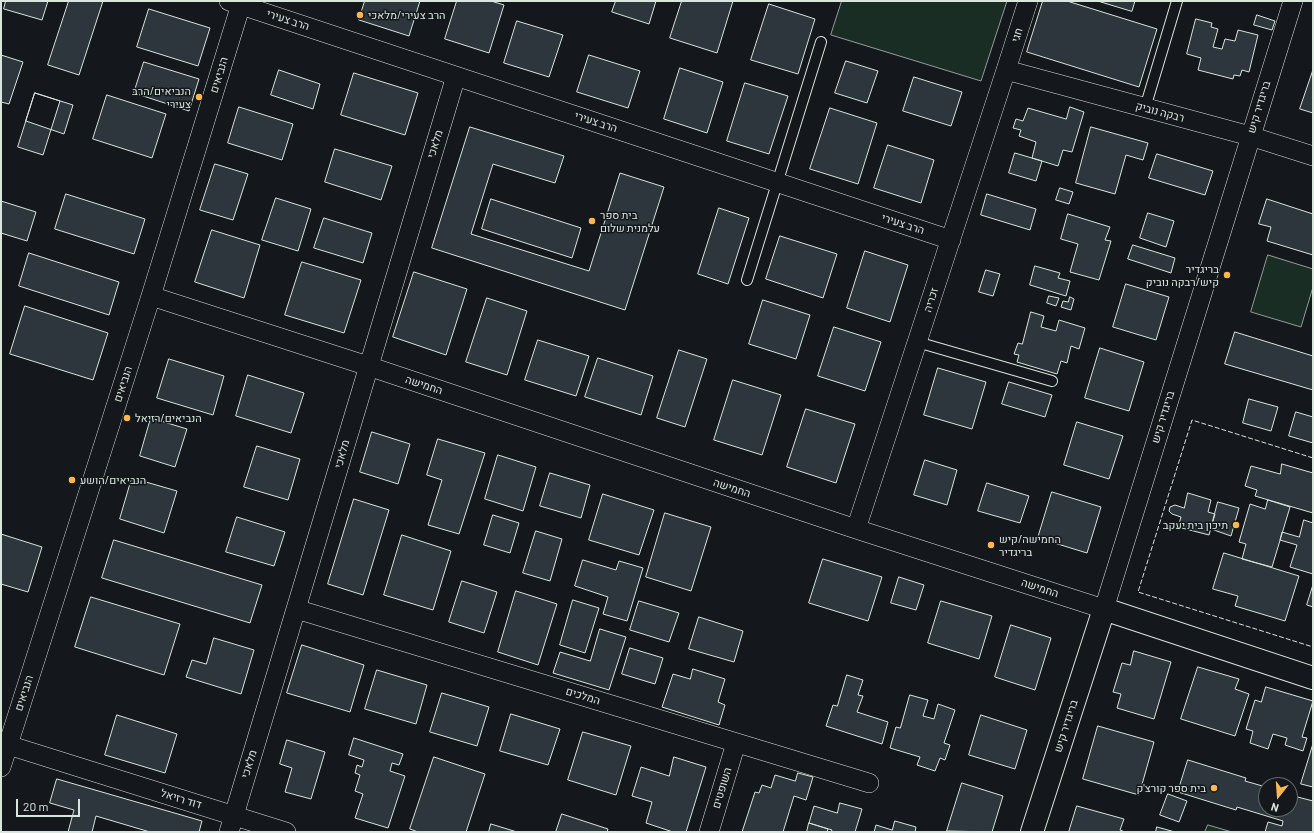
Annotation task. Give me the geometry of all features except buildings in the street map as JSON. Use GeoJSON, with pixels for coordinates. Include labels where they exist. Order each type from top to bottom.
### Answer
{"type":"FeatureCollection","features":[{"type":"Feature","properties":{"kind":"street","name":"חגי"},"geometry":{"type":"LineString","coordinates":[[1006,70],[1028,1]]}},
{"type":"Feature","properties":{"kind":"street","name":"בריגדיר קיש"},"geometry":{"type":"LineString","coordinates":[[1032,832],[1104,608],[1293,1]]}},
{"type":"Feature","properties":{"kind":"street","name":"הרב צעירי"},"geometry":{"type":"LineString","coordinates":[[237,2],[951,240]]}},
{"type":"Feature","properties":{"kind":"street","name":"הנביאים"},"geometry":{"type":"LineString","coordinates":[[1,767],[151,296],[237,2]]}},
{"type":"Feature","properties":{"kind":"street","name":"רבקה נוביק"},"geometry":{"type":"LineString","coordinates":[[1006,70],[1250,136],[1313,156]]}},
{"type":"Feature","properties":{"kind":"street","name":"זכריה"},"geometry":{"type":"LineString","coordinates":[[856,529],[1006,70]]}},
{"type":"Feature","properties":{"kind":"street","name":"מלאכי"},"geometry":{"type":"LineString","coordinates":[[232,824],[456,76]]}},
{"type":"Feature","properties":{"kind":"street","name":"החמישה"},"geometry":{"type":"LineString","coordinates":[[151,296],[368,366],[856,529],[1104,608],[1313,678]]}},
{"type":"Feature","properties":{"kind":"street","name":"המלכים"},"geometry":{"type":"LineString","coordinates":[[296,609],[869,783]]}},
{"type":"Feature","properties":{"kind":"street","name":"השופטים"},"geometry":{"type":"LineString","coordinates":[[709,832],[736,743]]}},
{"type":"Feature","properties":{"kind":"street","name":"דוד רזיאל"},"geometry":{"type":"LineString","coordinates":[[8,744],[232,824],[286,832]]}},
{"type":"Feature","properties":{"kind":"lane"},"geometry":{"type":"LineString","coordinates":[[1145,108],[1176,1]]}},
{"type":"Feature","properties":{"kind":"lane"},"geometry":{"type":"LineString","coordinates":[[747,280],[821,42]]}},
{"type":"Feature","properties":{"kind":"lane"},"geometry":{"type":"LineString","coordinates":[[917,342],[1052,381]]}},
{"type":"Feature","properties":{"kind":"green space"},"geometry":{"type":"Polygon","coordinates":[[[842,1],[1007,1],[981,81],[831,35],[842,1]]]}},
{"type":"Feature","properties":{"kind":"green space"},"geometry":{"type":"Polygon","coordinates":[[[1268,255],[1313,269],[1313,287],[1301,327],[1251,312],[1268,255]]]}},
{"type":"Feature","properties":{"kind":"green space"},"geometry":{"type":"Polygon","coordinates":[[[1208,825],[1232,832],[1205,832],[1208,825]]]}},
{"type":"Feature","properties":{"kind":"fence"},"geometry":{"type":"LineString","coordinates":[[1313,458],[1192,420],[1138,592],[1313,647]]}},
{"type":"Feature","properties":{"kind":"place","name":"הרב צעירי/מלאכי"},"geometry":{"type":"Point","coordinates":[360,15]}},
{"type":"Feature","properties":{"kind":"place","name":"הנביאים/הרב צעירי"},"geometry":{"type":"Point","coordinates":[199,97]}},
{"type":"Feature","properties":{"kind":"place","name":"בית ספר עלמנית שלום"},"geometry":{"type":"Point","coordinates":[592,221]}},
{"type":"Feature","properties":{"kind":"place","name":"בריגדיר קיש/רבקה נוביק"},"geometry":{"type":"Point","coordinates":[1227,275]}},
{"type":"Feature","properties":{"kind":"place","name":"הנביאים/רזיאל"},"geometry":{"type":"Point","coordinates":[127,418]}},
{"type":"Feature","properties":{"kind":"place","name":"הנביאים/הושע"},"geometry":{"type":"Point","coordinates":[72,480]}},
{"type":"Feature","properties":{"kind":"place","name":"תיכון בית יעקב"},"geometry":{"type":"Point","coordinates":[1236,525]}},
{"type":"Feature","properties":{"kind":"place","name":"החמישה/קיש בריגדיר"},"geometry":{"type":"Point","coordinates":[991,545]}},
{"type":"Feature","properties":{"kind":"place","name":"בית ספר קורצ'ק"},"geometry":{"type":"Point","coordinates":[1214,788]}}]}
